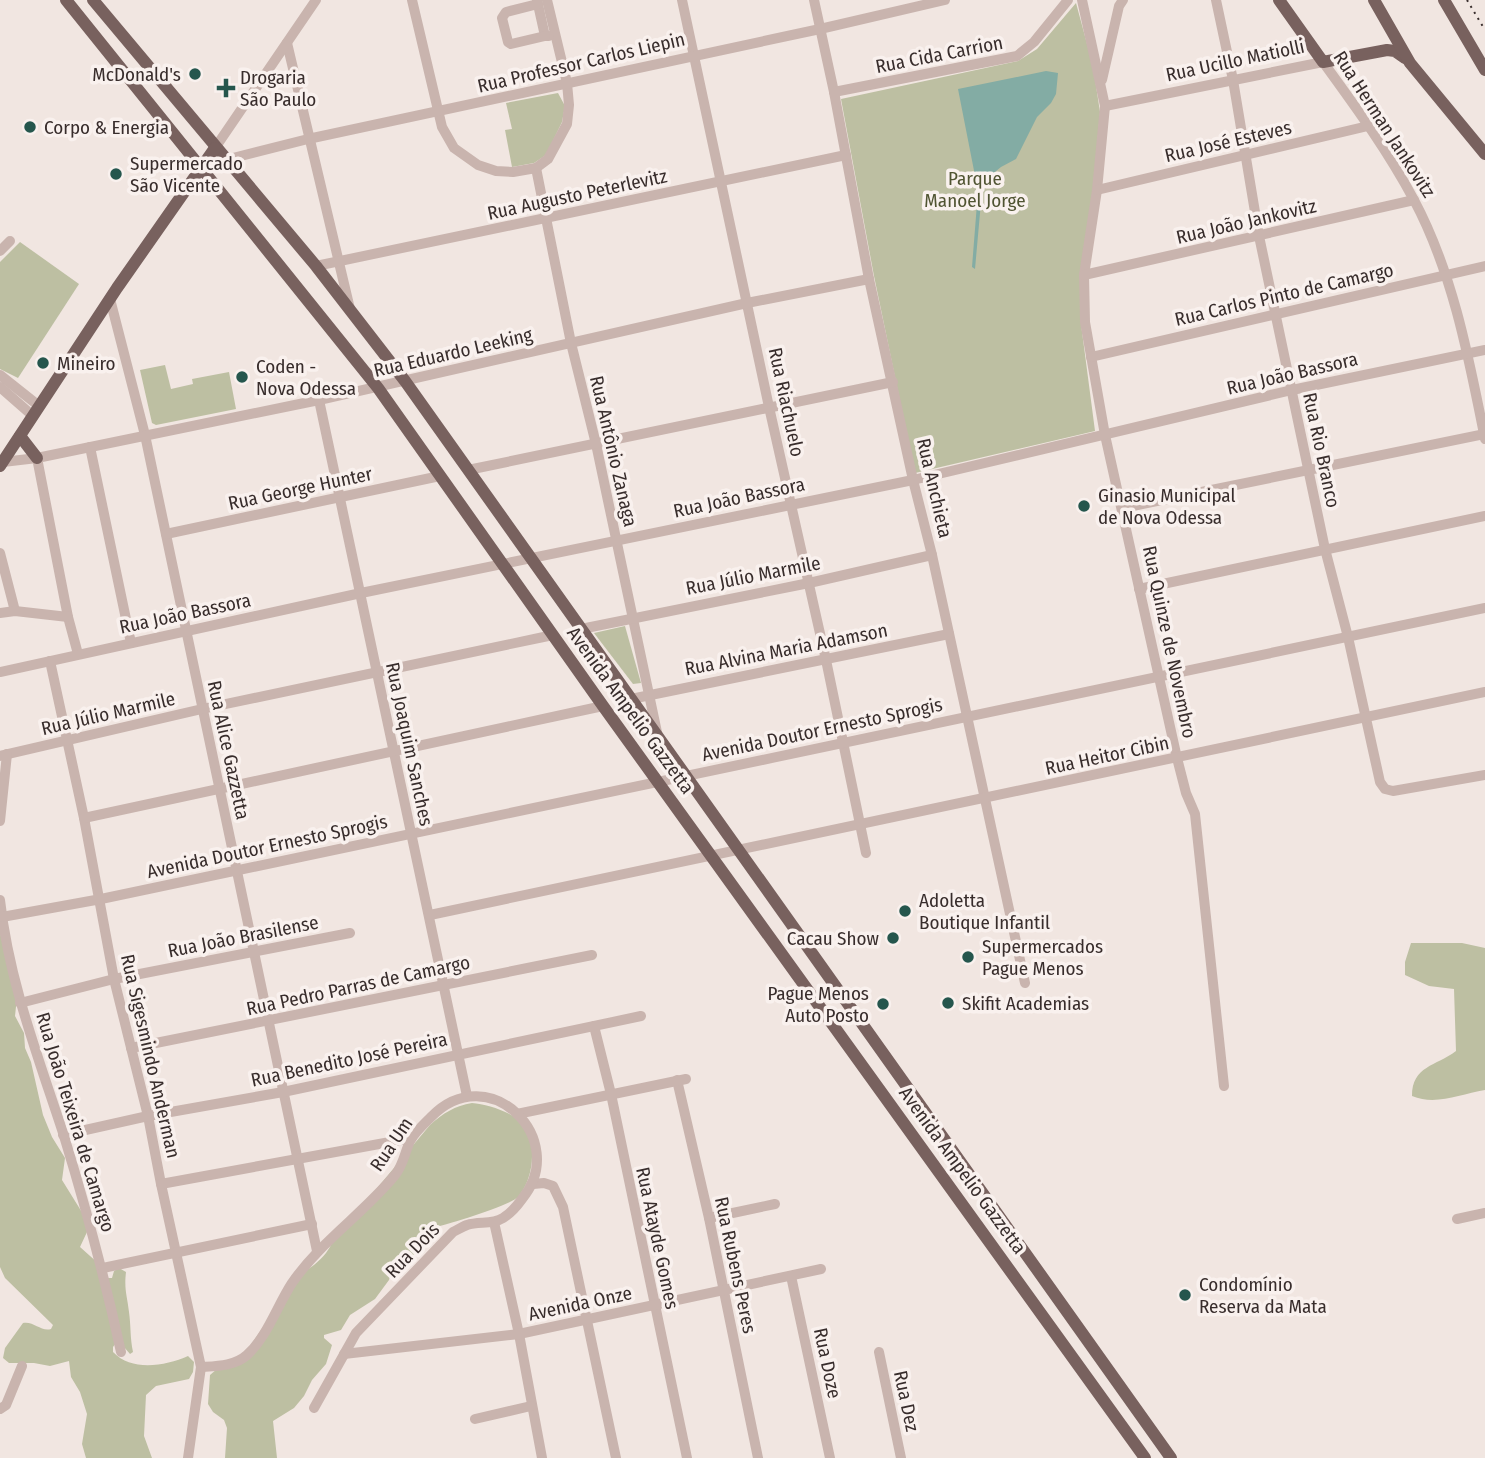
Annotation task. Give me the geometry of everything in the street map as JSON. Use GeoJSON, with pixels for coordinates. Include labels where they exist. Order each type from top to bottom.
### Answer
{"type":"FeatureCollection","features":[{"type":"Feature","properties":{"kind":"main road","name":"Avenida Ampelio Gazzetta"},"geometry":{"type":"LineString","coordinates":[[66,0],[377,387],[1144,1458]]}},
{"type":"Feature","properties":{"kind":"main road","name":"Avenida Ampelio Gazzetta"},"geometry":{"type":"LineString","coordinates":[[93,0],[316,266],[405,381],[1171,1458]]}},
{"type":"Feature","properties":{"kind":"main road","name":"Rua Herman Jankovitz"},"geometry":{"type":"LineString","coordinates":[[1279,0],[1323,62]]}},
{"type":"Feature","properties":{"kind":"main road"},"geometry":{"type":"LineString","coordinates":[[1374,0],[1388,34],[1387,41],[1379,50]]}},
{"type":"Feature","properties":{"kind":"main road"},"geometry":{"type":"LineString","coordinates":[[1444,0],[1485,70]]}},
{"type":"Feature","properties":{"kind":"main road"},"geometry":{"type":"LineString","coordinates":[[75,11],[86,3],[103,11]]}},
{"type":"Feature","properties":{"kind":"main road"},"geometry":{"type":"LineString","coordinates":[[1384,22],[1410,63],[1485,153]]}},
{"type":"Feature","properties":{"kind":"main road"},"geometry":{"type":"LineString","coordinates":[[1379,50],[1395,51],[1410,63]]}},
{"type":"Feature","properties":{"kind":"main road","name":"Rua Ucillo Matiolli"},"geometry":{"type":"LineString","coordinates":[[1323,62],[1379,50]]}},
{"type":"Feature","properties":{"kind":"main road"},"geometry":{"type":"LineString","coordinates":[[1,464],[110,299],[215,148]]}},
{"type":"Feature","properties":{"kind":"main road"},"geometry":{"type":"LineString","coordinates":[[20,436],[37,458]]}},
{"type":"Feature","properties":{"kind":"main road"},"geometry":{"type":"LineString","coordinates":[[836,1026],[851,1032],[866,1029]]}},
{"type":"Feature","properties":{"kind":"main road"},"geometry":{"type":"LineString","coordinates":[[1035,1304],[1041,1296],[1054,1294]]}},
{"type":"Feature","properties":{"kind":"street"},"geometry":{"type":"LineString","coordinates":[[412,0],[442,127],[454,148],[478,165],[496,171],[513,172],[536,168],[548,159],[567,124],[569,105],[567,83],[541,1],[506,12],[502,18],[511,44],[550,35]]}},
{"type":"Feature","properties":{"kind":"street","name":"Rua Riachuelo"},"geometry":{"type":"LineString","coordinates":[[682,0],[866,853]]}},
{"type":"Feature","properties":{"kind":"street","name":"Rua Anchieta"},"geometry":{"type":"LineString","coordinates":[[814,0],[869,279],[1025,983]]}},
{"type":"Feature","properties":{"kind":"street","name":"Rua Professor Carlos Liepin"},"geometry":{"type":"LineString","coordinates":[[225,160],[308,139],[944,0]]}},
{"type":"Feature","properties":{"kind":"street","name":"Rua Cida Carrion"},"geometry":{"type":"LineString","coordinates":[[834,92],[1017,56],[1034,41],[1068,0]]}},
{"type":"Feature","properties":{"kind":"street","name":"Rua Quinze de Novembro"},"geometry":{"type":"LineString","coordinates":[[1082,0],[1105,106],[1097,190],[1084,275],[1085,322],[1105,435],[1139,589],[1177,758],[1186,793],[1195,814],[1224,1086]]}},
{"type":"Feature","properties":{"kind":"street"},"geometry":{"type":"LineString","coordinates":[[1102,83],[1119,6],[1123,0]]}},
{"type":"Feature","properties":{"kind":"street","name":"Rua Rio Branco"},"geometry":{"type":"LineString","coordinates":[[1216,0],[1275,313],[1325,549],[1348,637],[1380,782],[1385,789],[1393,791],[1485,775]]}},
{"type":"Feature","properties":{"kind":"street"},"geometry":{"type":"LineString","coordinates":[[215,148],[318,1]]}},
{"type":"Feature","properties":{"kind":"street"},"geometry":{"type":"LineString","coordinates":[[287,43],[352,314]]}},
{"type":"Feature","properties":{"kind":"street","name":"Rua Ucillo Matiolli"},"geometry":{"type":"LineString","coordinates":[[1105,106],[1323,62]]}},
{"type":"Feature","properties":{"kind":"street","name":"Rua Herman Jankovitz"},"geometry":{"type":"LineString","coordinates":[[1323,62],[1368,126],[1414,200],[1446,274],[1485,436]]}},
{"type":"Feature","properties":{"kind":"street","name":"Rua José Esteves"},"geometry":{"type":"LineString","coordinates":[[1097,190],[1368,126]]}},
{"type":"Feature","properties":{"kind":"street","name":"Rua Augusto Peterlevitz"},"geometry":{"type":"LineString","coordinates":[[316,266],[846,155]]}},
{"type":"Feature","properties":{"kind":"street","name":"Rua Antônio Zanaga"},"geometry":{"type":"LineString","coordinates":[[536,168],[571,343],[596,443],[659,741]]}},
{"type":"Feature","properties":{"kind":"street","name":"Rua João Jankovitz"},"geometry":{"type":"LineString","coordinates":[[1084,275],[1414,200]]}},
{"type":"Feature","properties":{"kind":"street"},"geometry":{"type":"LineString","coordinates":[[0,251],[10,241]]}},
{"type":"Feature","properties":{"kind":"street","name":"Rua Carlos Pinto de Camargo"},"geometry":{"type":"LineString","coordinates":[[1091,357],[1485,266]]}},
{"type":"Feature","properties":{"kind":"street","name":"Rua Eduardo Leeking"},"geometry":{"type":"LineString","coordinates":[[1,464],[320,400],[747,303],[869,279]]}},
{"type":"Feature","properties":{"kind":"street","name":"Rua Alice Gazzetta"},"geometry":{"type":"LineString","coordinates":[[110,299],[145,435],[317,1251]]}},
{"type":"Feature","properties":{"kind":"street","name":"Rua João Bassora"},"geometry":{"type":"LineString","coordinates":[[0,672],[361,593],[913,480],[1292,390],[1485,350]]}},
{"type":"Feature","properties":{"kind":"street"},"geometry":{"type":"LineString","coordinates":[[0,375],[36,411]]}},
{"type":"Feature","properties":{"kind":"street"},"geometry":{"type":"LineString","coordinates":[[468,470],[893,382]]}},
{"type":"Feature","properties":{"kind":"street"},"geometry":{"type":"LineString","coordinates":[[0,387],[21,398]]}},
{"type":"Feature","properties":{"kind":"street","name":"Rua Joaquim Sanches"},"geometry":{"type":"LineString","coordinates":[[320,400],[467,1096]]}},
{"type":"Feature","properties":{"kind":"street"},"geometry":{"type":"LineString","coordinates":[[1123,509],[1485,436]]}},
{"type":"Feature","properties":{"kind":"street"},"geometry":{"type":"LineString","coordinates":[[90,447],[131,643]]}},
{"type":"Feature","properties":{"kind":"street"},"geometry":{"type":"LineString","coordinates":[[37,458],[68,617],[78,654]]}},
{"type":"Feature","properties":{"kind":"street","name":"Rua George Hunter"},"geometry":{"type":"LineString","coordinates":[[166,534],[440,476]]}},
{"type":"Feature","properties":{"kind":"street"},"geometry":{"type":"LineString","coordinates":[[1139,589],[1485,516]]}},
{"type":"Feature","properties":{"kind":"street"},"geometry":{"type":"LineString","coordinates":[[0,553],[15,611]]}},
{"type":"Feature","properties":{"kind":"street","name":"Rua Júlio Marmile"},"geometry":{"type":"LineString","coordinates":[[581,629],[932,555]]}},
{"type":"Feature","properties":{"kind":"street","name":"Avenida Doutor Ernesto Sprogis"},"geometry":{"type":"LineString","coordinates":[[2,917],[101,899],[1485,608]]}},
{"type":"Feature","properties":{"kind":"street"},"geometry":{"type":"LineString","coordinates":[[0,613],[15,611],[68,617]]}},
{"type":"Feature","properties":{"kind":"street","name":"Rua Alvina Maria Adamson"},"geometry":{"type":"LineString","coordinates":[[631,699],[949,634]]}},
{"type":"Feature","properties":{"kind":"street","name":"Rua Júlio Marmile"},"geometry":{"type":"LineString","coordinates":[[3,755],[202,709],[553,635]]}},
{"type":"Feature","properties":{"kind":"street","name":"Rua Sigesmindo Anderman"},"geometry":{"type":"LineString","coordinates":[[50,662],[85,818],[114,979],[148,1116],[201,1367],[188,1458]]}},
{"type":"Feature","properties":{"kind":"street","name":"Rua Heitor Cibin"},"geometry":{"type":"LineString","coordinates":[[712,855],[1485,692]]}},
{"type":"Feature","properties":{"kind":"street"},"geometry":{"type":"LineString","coordinates":[[85,818],[603,706]]}},
{"type":"Feature","properties":{"kind":"street"},"geometry":{"type":"LineString","coordinates":[[0,821],[3,755]]}},
{"type":"Feature","properties":{"kind":"street"},"geometry":{"type":"LineString","coordinates":[[430,915],[712,855]]}},
{"type":"Feature","properties":{"kind":"street","name":"Rua João Teixeira de Camargo"},"geometry":{"type":"LineString","coordinates":[[0,900],[20,1003],[103,1268],[121,1352]]}},
{"type":"Feature","properties":{"kind":"street","name":"Rua João Brasilense"},"geometry":{"type":"LineString","coordinates":[[20,1003],[114,979],[350,933]]}},
{"type":"Feature","properties":{"kind":"street","name":"Rua Pedro Parras de Camargo"},"geometry":{"type":"LineString","coordinates":[[131,1048],[592,955]]}},
{"type":"Feature","properties":{"kind":"street","name":"Rua Benedito José Pereira"},"geometry":{"type":"LineString","coordinates":[[63,1135],[148,1116],[283,1092],[641,1016]]}},
{"type":"Feature","properties":{"kind":"street","name":"Rua Atayde Gomes"},"geometry":{"type":"LineString","coordinates":[[594,1026],[611,1094],[687,1458]]}},
{"type":"Feature","properties":{"kind":"street","name":"Rua Rubens Peres"},"geometry":{"type":"LineString","coordinates":[[611,1094],[682,1079],[758,1458]]}},
{"type":"Feature","properties":{"kind":"street"},"geometry":{"type":"LineString","coordinates":[[514,1112],[611,1094]]}},
{"type":"Feature","properties":{"kind":"street"},"geometry":{"type":"LineString","coordinates":[[467,1096],[484,1097],[514,1112],[530,1130],[536,1147],[537,1165],[533,1184],[553,1186],[558,1195],[616,1458]]}},
{"type":"Feature","properties":{"kind":"street","name":"Rua Um"},"geometry":{"type":"LineString","coordinates":[[201,1367],[228,1364],[248,1355],[292,1284],[317,1251],[394,1176],[412,1138],[436,1112],[451,1101],[467,1096]]}},
{"type":"Feature","properties":{"kind":"street"},"geometry":{"type":"LineString","coordinates":[[161,1184],[412,1138]]}},
{"type":"Feature","properties":{"kind":"street","name":"Rua Dois"},"geometry":{"type":"LineString","coordinates":[[314,1408],[365,1323],[453,1233],[467,1226],[494,1222],[512,1211],[533,1184]]}},
{"type":"Feature","properties":{"kind":"street"},"geometry":{"type":"LineString","coordinates":[[709,1218],[775,1204]]}},
{"type":"Feature","properties":{"kind":"street"},"geometry":{"type":"LineString","coordinates":[[1457,1219],[1485,1213]]}},
{"type":"Feature","properties":{"kind":"street"},"geometry":{"type":"LineString","coordinates":[[494,1222],[519,1334],[542,1458]]}},
{"type":"Feature","properties":{"kind":"street"},"geometry":{"type":"LineString","coordinates":[[103,1268],[312,1224]]}},
{"type":"Feature","properties":{"kind":"street","name":"Avenida Onze"},"geometry":{"type":"LineString","coordinates":[[344,1354],[519,1334],[821,1269]]}},
{"type":"Feature","properties":{"kind":"street","name":"Rua Doze"},"geometry":{"type":"LineString","coordinates":[[792,1276],[830,1458]]}},
{"type":"Feature","properties":{"kind":"street","name":"Rua Dez"},"geometry":{"type":"LineString","coordinates":[[879,1352],[901,1458]]}},
{"type":"Feature","properties":{"kind":"street"},"geometry":{"type":"LineString","coordinates":[[0,1409],[6,1405],[22,1366]]}},
{"type":"Feature","properties":{"kind":"street"},"geometry":{"type":"LineString","coordinates":[[475,1419],[531,1406]]}},
{"type":"Feature","properties":{"kind":"green space","name":"Parque Manoel Jorge"},"geometry":{"type":"Polygon","coordinates":[[[1076,3],[1093,66],[1100,112],[1081,324],[1095,431],[915,473],[841,99],[1018,61],[1037,49],[1076,3]]]}},
{"type":"Feature","properties":{"kind":"green space"},"geometry":{"type":"Polygon","coordinates":[[[558,93],[565,106],[562,122],[546,155],[534,163],[512,167],[505,130],[512,129],[506,103],[558,93]]]}},
{"type":"Feature","properties":{"kind":"green space"},"geometry":{"type":"Polygon","coordinates":[[[20,242],[79,284],[18,378],[0,369],[0,262],[20,242]]]}},
{"type":"Feature","properties":{"kind":"green space"},"geometry":{"type":"Polygon","coordinates":[[[165,365],[171,389],[193,384],[192,379],[229,372],[236,409],[156,425],[152,423],[140,370],[165,365]]]}},
{"type":"Feature","properties":{"kind":"green space"},"geometry":{"type":"Polygon","coordinates":[[[625,626],[641,683],[633,684],[594,633],[625,626]]]}},
{"type":"Feature","properties":{"kind":"green space"},"geometry":{"type":"Polygon","coordinates":[[[0,933],[18,988],[15,1016],[24,1033],[25,1048],[31,1062],[43,1115],[65,1158],[62,1180],[88,1222],[80,1247],[99,1264],[108,1278],[112,1278],[114,1271],[119,1268],[126,1272],[133,1352],[130,1354],[118,1340],[113,1352],[139,1365],[159,1364],[188,1356],[194,1362],[189,1379],[156,1386],[146,1395],[144,1436],[152,1458],[86,1458],[82,1444],[87,1414],[80,1392],[71,1377],[69,1361],[50,1366],[9,1363],[3,1358],[5,1348],[23,1323],[47,1330],[53,1325],[5,1278],[0,1267],[0,933]]]}},
{"type":"Feature","properties":{"kind":"green space"},"geometry":{"type":"Polygon","coordinates":[[[1411,943],[1462,943],[1485,948],[1485,1090],[1439,1100],[1412,1096],[1416,1078],[1426,1068],[1456,1051],[1454,989],[1429,986],[1405,975],[1405,962],[1411,943]]]}},
{"type":"Feature","properties":{"kind":"green space"},"geometry":{"type":"Polygon","coordinates":[[[472,1103],[490,1106],[509,1114],[525,1125],[530,1133],[533,1143],[531,1167],[521,1193],[503,1205],[432,1228],[423,1245],[400,1270],[392,1268],[389,1280],[375,1299],[350,1315],[341,1330],[324,1335],[332,1345],[326,1364],[294,1408],[273,1421],[277,1458],[225,1458],[227,1428],[224,1420],[213,1412],[208,1404],[210,1375],[217,1369],[237,1365],[299,1275],[323,1257],[342,1226],[352,1218],[430,1125],[449,1111],[472,1103]]]}},
{"type":"Feature","properties":{"kind":"water"},"geometry":{"type":"Polygon","coordinates":[[[1046,71],[1058,73],[1056,94],[1037,117],[1016,159],[990,176],[982,191],[975,269],[972,267],[978,191],[958,89],[1046,71]]]}},
{"type":"Feature","properties":{"kind":"railway"},"geometry":{"type":"LineString","coordinates":[[1467,0],[1485,30]]}},
{"type":"Feature","properties":{"kind":"place","name":"McDonald's"},"geometry":{"type":"Point","coordinates":[195,74]}},
{"type":"Feature","properties":{"kind":"place","name":"Drogaria São Paulo"},"geometry":{"type":"Point","coordinates":[226,88]}},
{"type":"Feature","properties":{"kind":"place","name":"Corpo & Energia"},"geometry":{"type":"Point","coordinates":[30,127]}},
{"type":"Feature","properties":{"kind":"place","name":"Supermercado São Vicente"},"geometry":{"type":"Point","coordinates":[116,174]}},
{"type":"Feature","properties":{"kind":"place","name":"Mineiro"},"geometry":{"type":"Point","coordinates":[43,363]}},
{"type":"Feature","properties":{"kind":"place","name":"Coden - Nova Odessa"},"geometry":{"type":"Point","coordinates":[242,377]}},
{"type":"Feature","properties":{"kind":"place","name":"Ginasio Municipal de Nova Odessa"},"geometry":{"type":"Point","coordinates":[1084,506]}},
{"type":"Feature","properties":{"kind":"place","name":"Adoletta Boutique Infantil"},"geometry":{"type":"Point","coordinates":[905,911]}},
{"type":"Feature","properties":{"kind":"place","name":"Cacau Show"},"geometry":{"type":"Point","coordinates":[893,938]}},
{"type":"Feature","properties":{"kind":"place","name":"Supermercados Pague Menos"},"geometry":{"type":"Point","coordinates":[968,957]}},
{"type":"Feature","properties":{"kind":"place","name":"Skifit Academias"},"geometry":{"type":"Point","coordinates":[948,1003]}},
{"type":"Feature","properties":{"kind":"place","name":"Pague Menos Auto Posto"},"geometry":{"type":"Point","coordinates":[883,1004]}},
{"type":"Feature","properties":{"kind":"place","name":"Condomínio Reserva da Mata"},"geometry":{"type":"Point","coordinates":[1185,1295]}}]}
